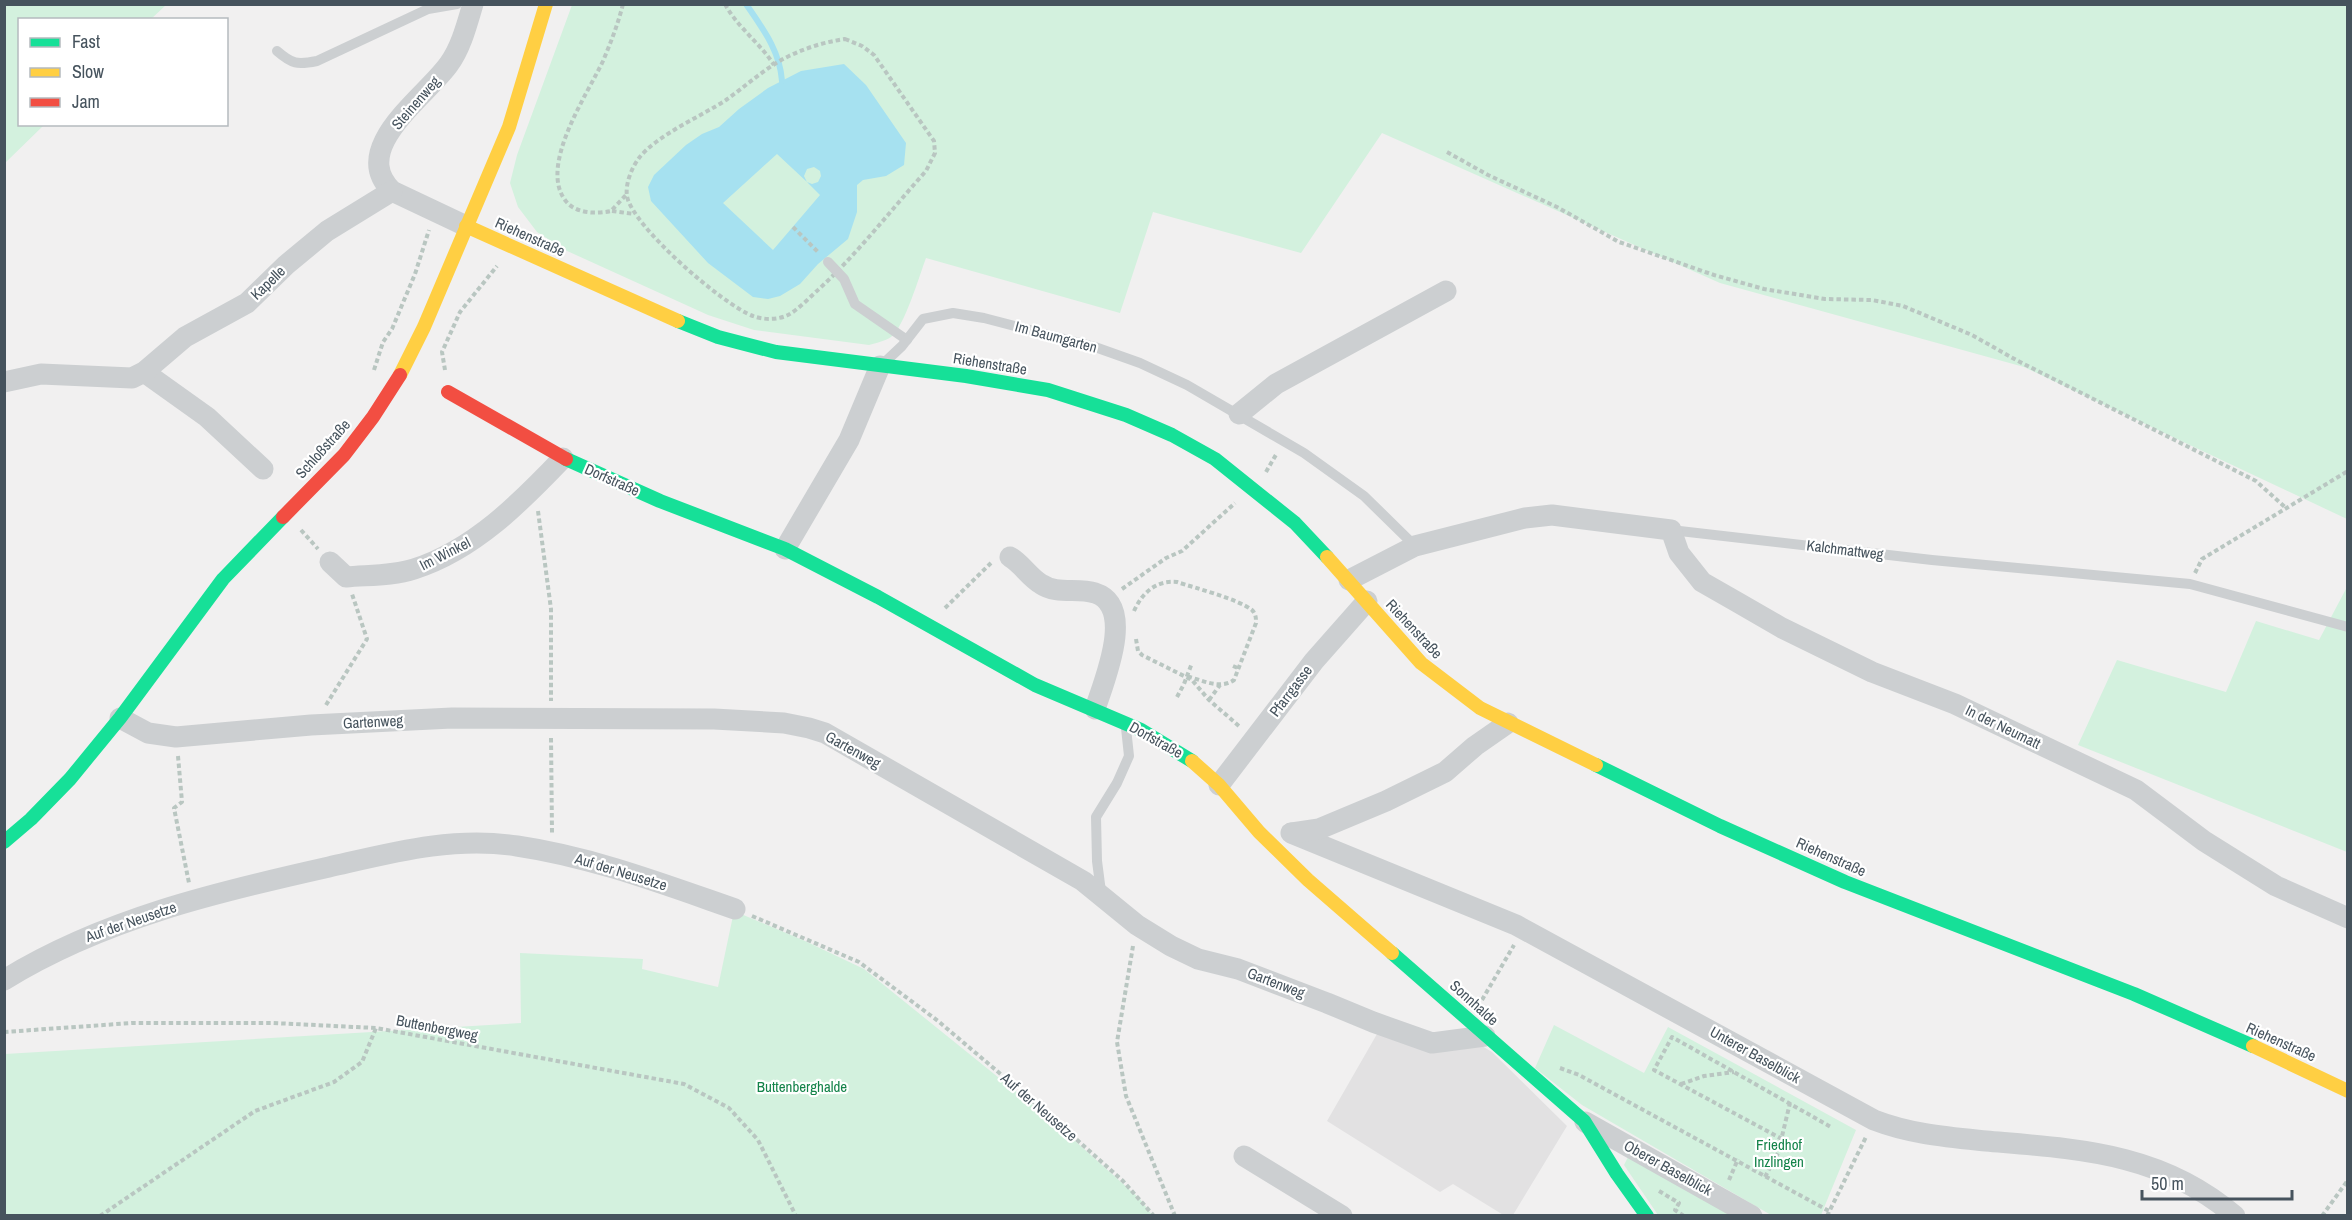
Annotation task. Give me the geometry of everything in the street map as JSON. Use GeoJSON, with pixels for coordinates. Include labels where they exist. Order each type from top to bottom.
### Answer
{"type":"FeatureCollection","features":[{"type":"Feature","properties":{"kind":"street","name":"Schloßstraße"},"geometry":{"type":"LineString","coordinates":[[4,842],[31,819],[70,779],[120,718],[224,579],[344,455],[373,417],[401,374],[424,327],[509,127],[546,4]]}},
{"type":"Feature","properties":{"kind":"street","name":"Steinenweg"},"geometry":{"type":"LineString","coordinates":[[392,191],[382,182],[377,167],[385,140],[407,108],[450,63],[459,46],[466,5]]}},
{"type":"Feature","properties":{"kind":"street"},"geometry":{"type":"LineString","coordinates":[[392,191],[466,226]]}},
{"type":"Feature","properties":{"kind":"street","name":"Kapelle"},"geometry":{"type":"LineString","coordinates":[[144,372],[185,337],[247,303],[286,265],[327,231],[392,191]]}},
{"type":"Feature","properties":{"kind":"street","name":"Riehenstraße"},"geometry":{"type":"LineString","coordinates":[[466,226],[662,315],[718,337],[776,352],[966,376],[1048,390],[1126,415],[1215,459],[1252,486],[1295,524],[1349,580],[1421,663],[1480,708],[1720,826],[1845,882],[2134,994],[2291,1063],[2348,1091]]}},
{"type":"Feature","properties":{"kind":"street"},"geometry":{"type":"LineString","coordinates":[[1239,414],[1276,384],[1446,291]]}},
{"type":"Feature","properties":{"kind":"street"},"geometry":{"type":"LineString","coordinates":[[784,549],[849,440],[880,366]]}},
{"type":"Feature","properties":{"kind":"street"},"geometry":{"type":"LineString","coordinates":[[4,382],[41,374],[132,378],[144,372],[207,417],[263,469]]}},
{"type":"Feature","properties":{"kind":"street","name":"Dorfstraße"},"geometry":{"type":"LineString","coordinates":[[448,392],[563,458],[660,501],[784,549],[1035,685],[1141,730],[1192,761],[1219,785],[1259,832]]}},
{"type":"Feature","properties":{"kind":"street","name":"Im Winkel"},"geometry":{"type":"LineString","coordinates":[[346,577],[412,570],[441,559],[472,542],[535,487],[563,458]]}},
{"type":"Feature","properties":{"kind":"street","name":"Kalchmattweg"},"geometry":{"type":"LineString","coordinates":[[1349,580],[1414,546],[1525,518],[1552,515],[1671,530]]}},
{"type":"Feature","properties":{"kind":"street","name":"In der Neumatt"},"geometry":{"type":"LineString","coordinates":[[1671,530],[1679,553],[1702,582],[1782,627],[1872,672],[1955,704],[2136,790],[2204,841],[2267,880],[2348,918]]}},
{"type":"Feature","properties":{"kind":"street"},"geometry":{"type":"LineString","coordinates":[[1010,557],[1041,584],[1051,589],[1095,593],[1107,600],[1115,610],[1114,649],[1095,709]]}},
{"type":"Feature","properties":{"kind":"street"},"geometry":{"type":"LineString","coordinates":[[330,562],[346,577]]}},
{"type":"Feature","properties":{"kind":"street","name":"Pfarrgasse"},"geometry":{"type":"LineString","coordinates":[[1219,785],[1314,661],[1367,601]]}},
{"type":"Feature","properties":{"kind":"street","name":"Gartenweg"},"geometry":{"type":"LineString","coordinates":[[120,718],[148,733],[176,737],[311,725],[452,718],[714,719],[784,723],[809,728],[825,733],[1083,881],[1137,925],[1198,959],[1238,969],[1432,1043],[1485,1036]]}},
{"type":"Feature","properties":{"kind":"street"},"geometry":{"type":"LineString","coordinates":[[1259,832],[1291,833],[1319,829],[1386,801],[1445,772],[1475,746],[1508,723]]}},
{"type":"Feature","properties":{"kind":"street","name":"Sonnhalde"},"geometry":{"type":"LineString","coordinates":[[1259,832],[1308,880],[1584,1121],[1617,1174],[1647,1215]]}},
{"type":"Feature","properties":{"kind":"street","name":"Unterer Baselblick"},"geometry":{"type":"LineString","coordinates":[[1291,833],[1523,928],[1874,1120],[1927,1136],[2084,1149],[2117,1156],[2182,1180],[2235,1215]]}},
{"type":"Feature","properties":{"kind":"street","name":"Auf der Neusetze"},"geometry":{"type":"LineString","coordinates":[[4,980],[78,940],[143,915],[269,880],[427,846],[473,843],[516,846],[555,853],[616,868],[735,909]]}},
{"type":"Feature","properties":{"kind":"street","name":"Oberer Baselblick"},"geometry":{"type":"LineString","coordinates":[[1584,1121],[1752,1215]]}},
{"type":"Feature","properties":{"kind":"street"},"geometry":{"type":"LineString","coordinates":[[1244,1156],[1342,1215]]}},
{"type":"Feature","properties":{"kind":"lane"},"geometry":{"type":"LineString","coordinates":[[277,51],[289,62],[302,64],[317,61],[428,9],[466,5]]}},
{"type":"Feature","properties":{"kind":"lane"},"geometry":{"type":"LineString","coordinates":[[828,262],[838,271],[855,304],[907,340]]}},
{"type":"Feature","properties":{"kind":"lane","name":"Im Baumgarten"},"geometry":{"type":"LineString","coordinates":[[880,366],[907,340],[923,319],[952,313],[984,318],[1095,347],[1140,363],[1188,385],[1284,441],[1364,496],[1414,546]]}},
{"type":"Feature","properties":{"kind":"lane","name":"Kalchmattweg"},"geometry":{"type":"LineString","coordinates":[[1671,530],[1932,560],[2190,584],[2348,627]]}},
{"type":"Feature","properties":{"kind":"lane"},"geometry":{"type":"LineString","coordinates":[[1101,896],[1096,861],[1096,817],[1117,783],[1129,756],[1125,723]]}},
{"type":"Feature","properties":{"kind":"path"},"geometry":{"type":"LineString","coordinates":[[623,4],[617,26],[574,118],[555,172],[560,192],[571,207],[585,212],[611,211],[634,214]]}},
{"type":"Feature","properties":{"kind":"path"},"geometry":{"type":"LineString","coordinates":[[725,4],[733,17],[775,64]]}},
{"type":"Feature","properties":{"kind":"path"},"geometry":{"type":"LineString","coordinates":[[611,211],[626,195],[631,170],[650,146],[724,101],[775,64],[822,42],[845,39],[862,46],[874,55],[934,141],[935,153],[926,171],[838,271],[788,315],[776,319],[755,317],[733,307],[713,292],[646,229],[634,214],[626,195]]}},
{"type":"Feature","properties":{"kind":"path"},"geometry":{"type":"LineString","coordinates":[[1447,152],[1488,175],[1557,207],[1619,242],[1764,289],[1825,299],[1872,300],[1903,306],[1972,335],[2018,361],[2256,481],[2286,508]]}},
{"type":"Feature","properties":{"kind":"path"},"geometry":{"type":"LineString","coordinates":[[383,342],[392,329],[416,274],[435,212]]}},
{"type":"Feature","properties":{"kind":"path"},"geometry":{"type":"LineString","coordinates":[[793,227],[828,262]]}},
{"type":"Feature","properties":{"kind":"path"},"geometry":{"type":"LineString","coordinates":[[442,352],[460,312],[513,247]]}},
{"type":"Feature","properties":{"kind":"path"},"geometry":{"type":"LineString","coordinates":[[1107,600],[1166,558],[1182,551],[1263,476],[1284,441]]}},
{"type":"Feature","properties":{"kind":"path"},"geometry":{"type":"LineString","coordinates":[[2190,584],[2202,559],[2348,471]]}},
{"type":"Feature","properties":{"kind":"path"},"geometry":{"type":"LineString","coordinates":[[535,487],[551,609],[551,829],[555,853]]}},
{"type":"Feature","properties":{"kind":"path"},"geometry":{"type":"LineString","coordinates":[[287,513],[330,562]]}},
{"type":"Feature","properties":{"kind":"path"},"geometry":{"type":"LineString","coordinates":[[927,625],[998,557],[1005,555],[1010,557]]}},
{"type":"Feature","properties":{"kind":"path"},"geometry":{"type":"LineString","coordinates":[[311,725],[346,677],[367,639],[346,577]]}},
{"type":"Feature","properties":{"kind":"path"},"geometry":{"type":"LineString","coordinates":[[1133,619],[1133,613],[1142,597],[1155,585],[1166,581],[1177,582],[1241,604],[1253,611],[1256,616],[1256,623],[1240,669],[1234,680],[1227,685],[1186,676],[1142,656],[1138,651],[1135,630]]}},
{"type":"Feature","properties":{"kind":"path"},"geometry":{"type":"LineString","coordinates":[[1177,697],[1192,663]]}},
{"type":"Feature","properties":{"kind":"path"},"geometry":{"type":"LineString","coordinates":[[1233,666],[1240,669]]}},
{"type":"Feature","properties":{"kind":"path"},"geometry":{"type":"LineString","coordinates":[[1186,676],[1209,700],[1256,737]]}},
{"type":"Feature","properties":{"kind":"path"},"geometry":{"type":"LineString","coordinates":[[1209,700],[1220,685]]}},
{"type":"Feature","properties":{"kind":"path"},"geometry":{"type":"LineString","coordinates":[[176,737],[182,802],[174,808],[193,901]]}},
{"type":"Feature","properties":{"kind":"path","name":"Auf der Neusetze"},"geometry":{"type":"LineString","coordinates":[[735,909],[791,931],[859,963],[938,1021],[1049,1115],[1123,1181],[1154,1215]]}},
{"type":"Feature","properties":{"kind":"path"},"geometry":{"type":"LineString","coordinates":[[1137,925],[1117,1042],[1126,1096],[1175,1215]]}},
{"type":"Feature","properties":{"kind":"path"},"geometry":{"type":"LineString","coordinates":[[1467,1019],[1487,993],[1523,928]]}},
{"type":"Feature","properties":{"kind":"path","name":"Buttenbergweg"},"geometry":{"type":"LineString","coordinates":[[4,1032],[132,1023],[273,1023],[376,1028],[684,1084],[729,1108],[758,1140],[798,1215]]}},
{"type":"Feature","properties":{"kind":"path"},"geometry":{"type":"LineString","coordinates":[[99,1215],[255,1111],[334,1082],[362,1062],[376,1028]]}},
{"type":"Feature","properties":{"kind":"path"},"geometry":{"type":"LineString","coordinates":[[1782,1139],[1654,1070],[1672,1037],[1831,1127]]}},
{"type":"Feature","properties":{"kind":"path"},"geometry":{"type":"LineString","coordinates":[[1559,1067],[1579,1075],[1738,1159],[1828,1213],[1874,1120]]}},
{"type":"Feature","properties":{"kind":"path"},"geometry":{"type":"LineString","coordinates":[[1680,1084],[1704,1076],[1734,1072]]}},
{"type":"Feature","properties":{"kind":"path"},"geometry":{"type":"LineString","coordinates":[[1765,1177],[1778,1153],[1793,1096]]}},
{"type":"Feature","properties":{"kind":"path"},"geometry":{"type":"LineString","coordinates":[[1725,1189],[1738,1159]]}},
{"type":"Feature","properties":{"kind":"path"},"geometry":{"type":"LineString","coordinates":[[2322,1215],[2348,1180]]}},
{"type":"Feature","properties":{"kind":"shaded area"},"geometry":{"type":"Polygon","coordinates":[[[1377,1034],[1482,1046],[1492,1052],[1567,1126],[1513,1215],[1505,1216],[1453,1184],[1440,1192],[1327,1121],[1377,1034]]]}},
{"type":"Feature","properties":{"kind":"green space"},"geometry":{"type":"Polygon","coordinates":[[[5,4],[166,4],[152,18],[18,18],[18,126],[43,126],[5,163],[5,4]]]}},
{"type":"Feature","properties":{"kind":"green space"},"geometry":{"type":"Polygon","coordinates":[[[572,5],[2347,5],[2347,519],[2024,367],[1720,283],[1382,133],[1301,253],[1153,212],[1120,313],[926,258],[901,323],[896,332],[886,340],[869,345],[754,330],[708,315],[565,250],[537,232],[518,207],[510,183],[517,155],[572,5]]]}},
{"type":"Feature","properties":{"kind":"green space"},"geometry":{"type":"Polygon","coordinates":[[[2347,587],[2347,852],[2078,745],[2117,660],[2226,692],[2256,621],[2319,640],[2347,587]]]}},
{"type":"Feature","properties":{"kind":"green space","name":"Buttenberghalde"},"geometry":{"type":"Polygon","coordinates":[[[734,911],[864,969],[1055,1123],[1140,1199],[1152,1215],[5,1216],[5,1054],[521,1023],[520,953],[643,959],[642,969],[718,987],[734,911]]]}},
{"type":"Feature","properties":{"kind":"green space","name":"Friedhof Inzlingen"},"geometry":{"type":"Polygon","coordinates":[[[1554,1025],[1644,1073],[1668,1027],[1856,1130],[1821,1215],[1771,1215],[1582,1105],[1535,1068],[1554,1025]]]}},
{"type":"Feature","properties":{"kind":"green space"},"geometry":{"type":"Polygon","coordinates":[[[1630,1153],[1740,1215],[1658,1215],[1624,1165],[1630,1153]]]}},
{"type":"Feature","properties":{"kind":"water"},"geometry":{"type":"Polygon","coordinates":[[[844,64],[866,85],[906,143],[904,165],[886,176],[863,180],[857,185],[857,212],[848,239],[818,264],[800,284],[780,296],[768,299],[753,297],[708,263],[651,201],[648,187],[654,175],[686,145],[702,134],[719,127],[768,88],[801,71],[844,64]],[[777,154],[723,203],[773,250],[820,195],[777,154]],[[814,167],[807,169],[804,176],[807,182],[812,184],[818,182],[821,176],[820,171],[814,167]]]}},
{"type":"Feature","properties":{"kind":"waterway"},"geometry":{"type":"LineString","coordinates":[[746,4],[774,50],[782,81]]}},
{"type":"Feature","properties":{"kind":"traffic: fast"},"geometry":{"type":"LineString","coordinates":[[678,321],[718,337],[776,352],[966,376],[1048,390],[1126,415],[1172,435],[1215,459],[1295,523],[1327,557]]}},
{"type":"Feature","properties":{"kind":"traffic: fast"},"geometry":{"type":"LineString","coordinates":[[566,459],[660,501],[785,549],[878,597],[1035,685],[1141,730],[1192,761]]}},
{"type":"Feature","properties":{"kind":"traffic: fast"},"geometry":{"type":"LineString","coordinates":[[4,842],[31,819],[70,779],[120,718],[223,579],[283,517]]}},
{"type":"Feature","properties":{"kind":"traffic: fast"},"geometry":{"type":"LineString","coordinates":[[1596,765],[1720,826],[1845,882],[2134,994],[2253,1046]]}},
{"type":"Feature","properties":{"kind":"traffic: fast"},"geometry":{"type":"LineString","coordinates":[[1392,953],[1584,1121],[1647,1216]]}},
{"type":"Feature","properties":{"kind":"traffic: slow"},"geometry":{"type":"LineString","coordinates":[[400,375],[424,327],[509,127],[546,4]]}},
{"type":"Feature","properties":{"kind":"traffic: slow"},"geometry":{"type":"LineString","coordinates":[[466,226],[678,321]]}},
{"type":"Feature","properties":{"kind":"traffic: slow"},"geometry":{"type":"LineString","coordinates":[[1327,557],[1421,663],[1480,708],[1596,765]]}},
{"type":"Feature","properties":{"kind":"traffic: slow"},"geometry":{"type":"LineString","coordinates":[[1192,761],[1219,785],[1259,832],[1308,880],[1392,953]]}},
{"type":"Feature","properties":{"kind":"traffic: slow"},"geometry":{"type":"LineString","coordinates":[[2253,1046],[2348,1091]]}},
{"type":"Feature","properties":{"kind":"traffic: jam"},"geometry":{"type":"LineString","coordinates":[[283,517],[344,455],[373,417],[400,375]]}},
{"type":"Feature","properties":{"kind":"traffic: jam"},"geometry":{"type":"LineString","coordinates":[[448,392],[566,459]]}}]}
